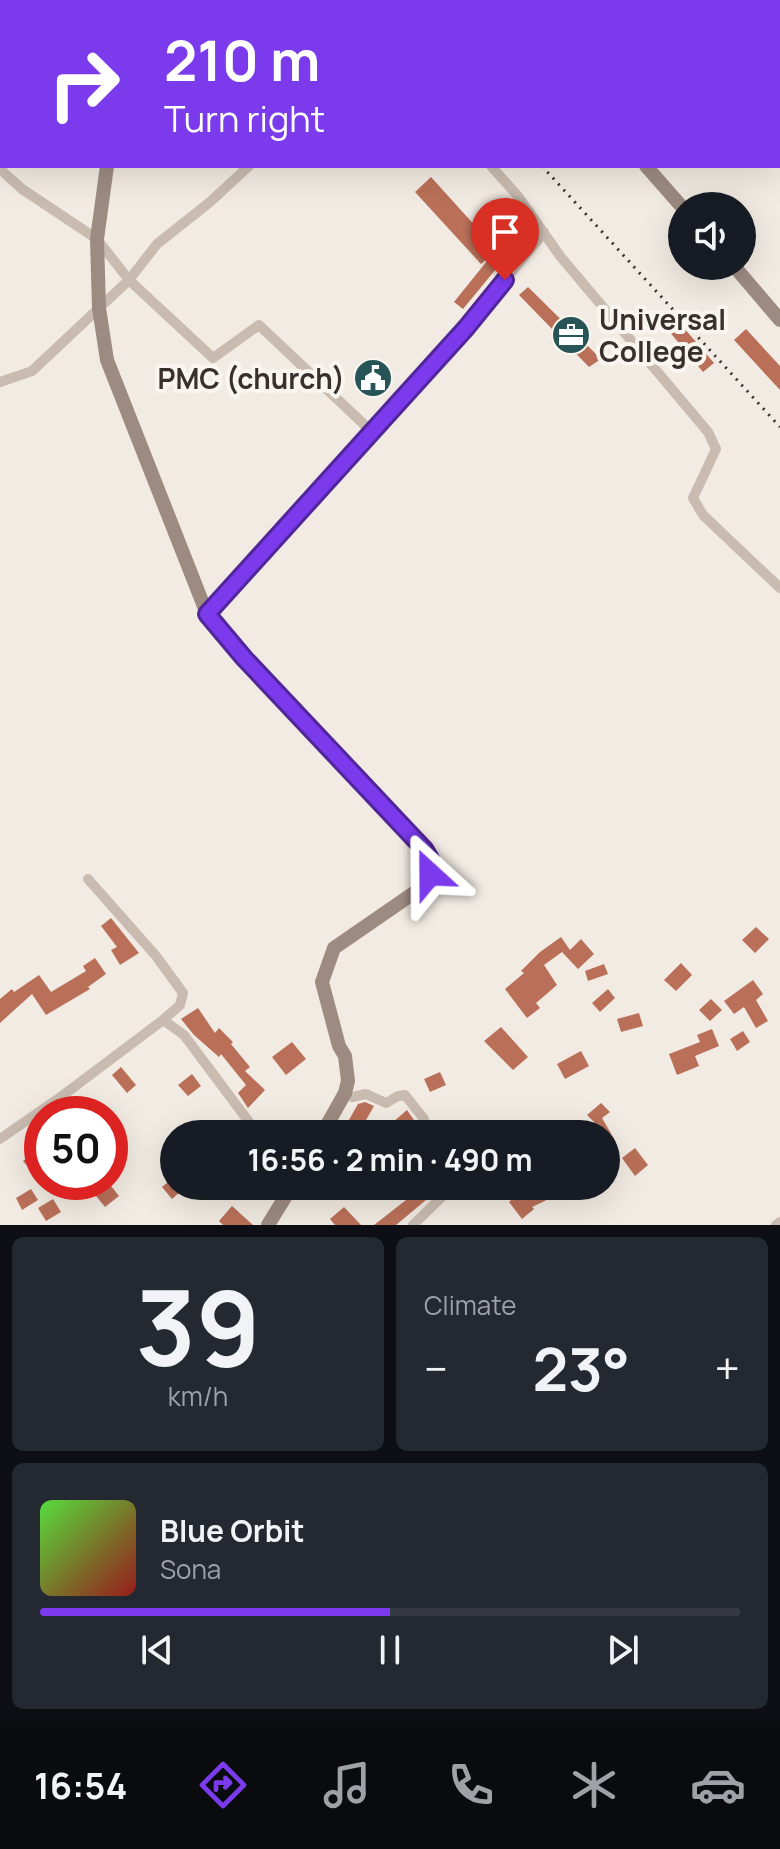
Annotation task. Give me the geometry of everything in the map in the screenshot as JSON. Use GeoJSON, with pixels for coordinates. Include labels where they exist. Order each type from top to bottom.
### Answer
{"type":"FeatureCollection","features":[{"type":"Feature","properties":{"kind":"main road"},"geometry":{"type":"LineString","coordinates":[[107,168],[97,239],[99,308],[107,360],[207,614],[430,859],[430,874],[424,886],[334,948],[322,982],[339,1046],[345,1056],[348,1081],[330,1120]]}},
{"type":"Feature","properties":{"kind":"main road"},"geometry":{"type":"LineString","coordinates":[[648,168],[669,192]]}},
{"type":"Feature","properties":{"kind":"main road"},"geometry":{"type":"LineString","coordinates":[[746,280],[780,320]]}},
{"type":"Feature","properties":{"kind":"main road"},"geometry":{"type":"LineString","coordinates":[[268,1225],[283,1200]]}},
{"type":"Feature","properties":{"kind":"street"},"geometry":{"type":"LineString","coordinates":[[0,382],[32,371],[129,280],[157,244],[247,168]]}},
{"type":"Feature","properties":{"kind":"street"},"geometry":{"type":"LineString","coordinates":[[493,168],[560,256],[708,432],[716,449],[693,498],[703,515],[780,588]]}},
{"type":"Feature","properties":{"kind":"street"},"geometry":{"type":"LineString","coordinates":[[0,169],[22,189],[97,239],[129,280],[213,358],[259,325],[372,432]]}},
{"type":"Feature","properties":{"kind":"street"},"geometry":{"type":"LineString","coordinates":[[207,614],[466,328],[544,232]]}},
{"type":"Feature","properties":{"kind":"street"},"geometry":{"type":"LineString","coordinates":[[62,1096],[163,1020],[180,1005],[183,993],[156,956],[88,879]]}},
{"type":"Feature","properties":{"kind":"street"},"geometry":{"type":"LineString","coordinates":[[163,1020],[184,1035],[248,1120]]}},
{"type":"Feature","properties":{"kind":"street"},"geometry":{"type":"LineString","coordinates":[[345,1093],[352,1097],[366,1094],[386,1103],[405,1095],[424,1120]]}},
{"type":"Feature","properties":{"kind":"street"},"geometry":{"type":"LineString","coordinates":[[0,1139],[24,1122]]}},
{"type":"Feature","properties":{"kind":"street"},"geometry":{"type":"LineString","coordinates":[[413,1225],[439,1200]]}},
{"type":"Feature","properties":{"kind":"building"},"geometry":{"type":"Polygon","coordinates":[[[431,177],[497,250],[481,264],[415,192],[431,177]]]}},
{"type":"Feature","properties":{"kind":"building"},"geometry":{"type":"Polygon","coordinates":[[[487,261],[496,269],[463,309],[454,302],[487,261]]]}},
{"type":"Feature","properties":{"kind":"building"},"geometry":{"type":"Polygon","coordinates":[[[528,287],[601,359],[589,367],[519,295],[528,287]]]}},
{"type":"Feature","properties":{"kind":"building"},"geometry":{"type":"Polygon","coordinates":[[[678,321],[714,363],[703,372],[668,330],[678,321]]]}},
{"type":"Feature","properties":{"kind":"building"},"geometry":{"type":"Polygon","coordinates":[[[746,329],[780,366],[780,390],[734,340],[746,329]]]}},
{"type":"Feature","properties":{"kind":"building"},"geometry":{"type":"Polygon","coordinates":[[[111,918],[139,953],[120,965],[111,950],[117,947],[101,926],[111,918]]]}},
{"type":"Feature","properties":{"kind":"building"},"geometry":{"type":"Polygon","coordinates":[[[756,927],[769,939],[755,953],[742,940],[756,927]]]}},
{"type":"Feature","properties":{"kind":"building"},"geometry":{"type":"Polygon","coordinates":[[[561,937],[570,950],[581,939],[594,954],[578,969],[562,952],[544,965],[557,985],[536,1003],[540,1008],[527,1018],[505,989],[524,973],[521,971],[540,952],[561,937]]]}},
{"type":"Feature","properties":{"kind":"building"},"geometry":{"type":"Polygon","coordinates":[[[95,958],[106,974],[88,987],[90,989],[46,1015],[32,994],[0,1023],[0,999],[12,989],[14,992],[39,975],[51,992],[86,971],[83,966],[95,958]]]}},
{"type":"Feature","properties":{"kind":"building"},"geometry":{"type":"Polygon","coordinates":[[[681,963],[692,975],[676,991],[664,980],[681,963]]]}},
{"type":"Feature","properties":{"kind":"building"},"geometry":{"type":"Polygon","coordinates":[[[604,964],[608,974],[588,981],[585,971],[604,964]]]}},
{"type":"Feature","properties":{"kind":"building"},"geometry":{"type":"Polygon","coordinates":[[[753,980],[763,994],[756,1000],[768,1021],[756,1028],[744,1007],[734,1014],[724,1001],[753,980]]]}},
{"type":"Feature","properties":{"kind":"building"},"geometry":{"type":"Polygon","coordinates":[[[608,989],[615,998],[600,1012],[592,1003],[608,989]]]}},
{"type":"Feature","properties":{"kind":"building"},"geometry":{"type":"Polygon","coordinates":[[[711,999],[722,1010],[710,1021],[699,1010],[711,999]]]}},
{"type":"Feature","properties":{"kind":"building"},"geometry":{"type":"Polygon","coordinates":[[[198,1008],[215,1033],[219,1028],[233,1042],[231,1044],[250,1067],[245,1071],[265,1090],[248,1108],[238,1093],[246,1085],[221,1054],[219,1057],[181,1019],[198,1008]]]}},
{"type":"Feature","properties":{"kind":"building"},"geometry":{"type":"Polygon","coordinates":[[[639,1013],[643,1026],[621,1032],[617,1019],[639,1013]]]}},
{"type":"Feature","properties":{"kind":"building"},"geometry":{"type":"Polygon","coordinates":[[[501,1027],[528,1057],[513,1070],[484,1041],[501,1027]]]}},
{"type":"Feature","properties":{"kind":"building"},"geometry":{"type":"Polygon","coordinates":[[[712,1029],[719,1046],[695,1056],[699,1066],[677,1075],[669,1054],[700,1042],[697,1035],[712,1029]]]}},
{"type":"Feature","properties":{"kind":"building"},"geometry":{"type":"Polygon","coordinates":[[[743,1031],[750,1042],[737,1051],[730,1039],[743,1031]]]}},
{"type":"Feature","properties":{"kind":"building"},"geometry":{"type":"Polygon","coordinates":[[[292,1042],[306,1059],[286,1075],[272,1057],[292,1042]]]}},
{"type":"Feature","properties":{"kind":"building"},"geometry":{"type":"Polygon","coordinates":[[[581,1051],[589,1066],[565,1079],[557,1064],[581,1051]]]}},
{"type":"Feature","properties":{"kind":"building"},"geometry":{"type":"Polygon","coordinates":[[[121,1067],[136,1085],[127,1093],[112,1075],[121,1067]]]}},
{"type":"Feature","properties":{"kind":"building"},"geometry":{"type":"Polygon","coordinates":[[[440,1072],[446,1085],[430,1092],[424,1079],[440,1072]]]}},
{"type":"Feature","properties":{"kind":"building"},"geometry":{"type":"Polygon","coordinates":[[[192,1074],[201,1086],[188,1096],[178,1085],[192,1074]]]}},
{"type":"Feature","properties":{"kind":"building"},"geometry":{"type":"Polygon","coordinates":[[[365,1102],[374,1106],[366,1120],[349,1120],[358,1104],[365,1102]]]}},
{"type":"Feature","properties":{"kind":"building"},"geometry":{"type":"Polygon","coordinates":[[[601,1103],[610,1112],[603,1120],[592,1120],[587,1115],[601,1103]]]}},
{"type":"Feature","properties":{"kind":"building"},"geometry":{"type":"Polygon","coordinates":[[[407,1110],[414,1120],[395,1120],[407,1110]]]}},
{"type":"Feature","properties":{"kind":"building"},"geometry":{"type":"Polygon","coordinates":[[[635,1148],[648,1165],[635,1176],[622,1158],[635,1148]]]}},
{"type":"Feature","properties":{"kind":"building"},"geometry":{"type":"Polygon","coordinates":[[[24,1193],[24,1200],[38,1200],[22,1210],[16,1198],[24,1193]]]}},
{"type":"Feature","properties":{"kind":"building"},"geometry":{"type":"Polygon","coordinates":[[[54,1200],[61,1212],[46,1221],[38,1208],[54,1200]]]}},
{"type":"Feature","properties":{"kind":"building"},"geometry":{"type":"Polygon","coordinates":[[[99,1200],[114,1200],[105,1207],[99,1200]]]}},
{"type":"Feature","properties":{"kind":"building"},"geometry":{"type":"Polygon","coordinates":[[[406,1200],[426,1200],[396,1225],[374,1225],[406,1200]]]}},
{"type":"Feature","properties":{"kind":"building"},"geometry":{"type":"Polygon","coordinates":[[[547,1200],[532,1207],[534,1209],[522,1219],[509,1202],[547,1200]]]}},
{"type":"Feature","properties":{"kind":"building"},"geometry":{"type":"Polygon","coordinates":[[[232,1206],[253,1225],[223,1225],[219,1221],[232,1206]]]}},
{"type":"Feature","properties":{"kind":"building"},"geometry":{"type":"Polygon","coordinates":[[[344,1207],[361,1225],[335,1225],[330,1219],[344,1207]]]}},
{"type":"Feature","properties":{"kind":"railway"},"geometry":{"type":"LineString","coordinates":[[544,168],[780,427]]}},
{"type":"Feature","properties":{"kind":"place","name":"Universal College"},"geometry":{"type":"Point","coordinates":[571,335]}},
{"type":"Feature","properties":{"kind":"place","name":"PMC (church)"},"geometry":{"type":"Point","coordinates":[373,378]}},
{"type":"Feature","properties":{"kind":"route"},"geometry":{"type":"LineString","coordinates":[[430,874],[430,859],[424,849],[244,658],[207,614],[466,328],[505,280]]}}]}
